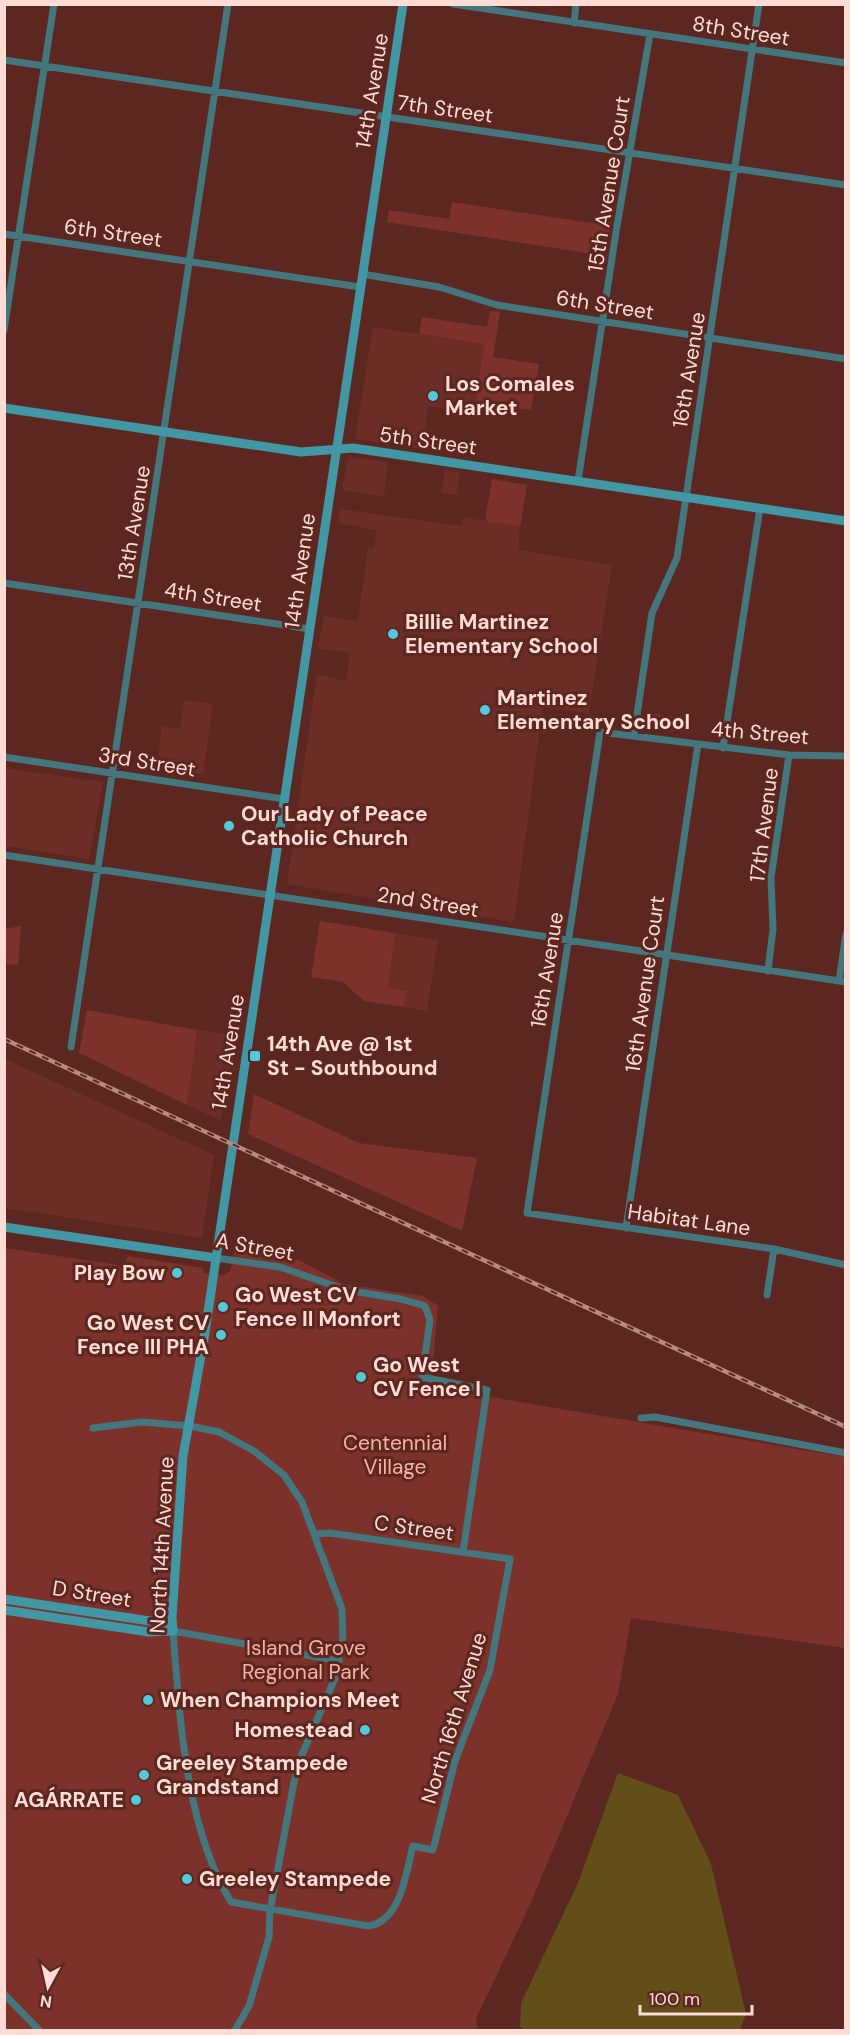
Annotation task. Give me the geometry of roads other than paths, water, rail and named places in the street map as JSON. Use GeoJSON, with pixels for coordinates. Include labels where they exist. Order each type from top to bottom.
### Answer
{"type":"FeatureCollection","features":[{"type":"Feature","properties":{"kind":"street"},"geometry":{"type":"LineString","coordinates":[[4,330],[54,4]]}},
{"type":"Feature","properties":{"kind":"street","name":"13th Avenue"},"geometry":{"type":"LineString","coordinates":[[71,1047],[228,4]]}},
{"type":"Feature","properties":{"kind":"street","name":"14th Avenue"},"geometry":{"type":"LineString","coordinates":[[232,1143],[403,4]]}},
{"type":"Feature","properties":{"kind":"street","name":"8th Street"},"geometry":{"type":"LineString","coordinates":[[453,4],[846,63]]}},
{"type":"Feature","properties":{"kind":"street"},"geometry":{"type":"LineString","coordinates":[[574,23],[576,4]]}},
{"type":"Feature","properties":{"kind":"street","name":"16th Avenue"},"geometry":{"type":"LineString","coordinates":[[634,735],[652,613],[673,569],[686,497],[759,4]]}},
{"type":"Feature","properties":{"kind":"street","name":"15th Avenue Court"},"geometry":{"type":"LineString","coordinates":[[578,481],[616,232],[650,34]]}},
{"type":"Feature","properties":{"kind":"street","name":"7th Street"},"geometry":{"type":"LineString","coordinates":[[4,60],[846,185]]}},
{"type":"Feature","properties":{"kind":"street","name":"6th Street"},"geometry":{"type":"LineString","coordinates":[[4,234],[360,287]]}},
{"type":"Feature","properties":{"kind":"street","name":"6th Street"},"geometry":{"type":"LineString","coordinates":[[362,274],[439,287],[496,304],[846,359]]}},
{"type":"Feature","properties":{"kind":"street","name":"5th Street"},"geometry":{"type":"LineString","coordinates":[[4,408],[301,452],[353,448],[846,521]]}},
{"type":"Feature","properties":{"kind":"street"},"geometry":{"type":"LineString","coordinates":[[723,748],[760,508]]}},
{"type":"Feature","properties":{"kind":"street","name":"4th Street"},"geometry":{"type":"LineString","coordinates":[[4,583],[310,629]]}},
{"type":"Feature","properties":{"kind":"street","name":"16th Avenue"},"geometry":{"type":"LineString","coordinates":[[527,1213],[600,732]]}},
{"type":"Feature","properties":{"kind":"street","name":"4th Street"},"geometry":{"type":"LineString","coordinates":[[600,732],[789,755],[846,756]]}},
{"type":"Feature","properties":{"kind":"street","name":"16th Avenue Court"},"geometry":{"type":"LineString","coordinates":[[626,1228],[698,744]]}},
{"type":"Feature","properties":{"kind":"street","name":"17th Avenue"},"geometry":{"type":"LineString","coordinates":[[768,971],[773,929],[771,878],[789,755]]}},
{"type":"Feature","properties":{"kind":"street","name":"3rd Street"},"geometry":{"type":"LineString","coordinates":[[4,757],[284,799]]}},
{"type":"Feature","properties":{"kind":"street","name":"2nd Street"},"geometry":{"type":"LineString","coordinates":[[4,855],[842,982]]}},
{"type":"Feature","properties":{"kind":"street"},"geometry":{"type":"LineString","coordinates":[[842,982],[846,934]]}},
{"type":"Feature","properties":{"kind":"street","name":"North 14th Avenue"},"geometry":{"type":"LineString","coordinates":[[232,1143],[190,1426],[183,1456],[172,1617],[181,1726],[203,1840],[212,1868],[231,1902],[270,1911],[368,1926],[378,1925],[391,1912],[401,1890],[414,1846],[433,1850]]}},
{"type":"Feature","properties":{"kind":"street","name":"Habitat Lane"},"geometry":{"type":"LineString","coordinates":[[527,1213],[774,1249],[846,1265]]}},
{"type":"Feature","properties":{"kind":"street","name":"A Street"},"geometry":{"type":"LineString","coordinates":[[4,1227],[280,1267],[346,1290],[420,1303],[425,1306],[429,1320],[422,1377],[488,1390],[463,1552]]}},
{"type":"Feature","properties":{"kind":"street"},"geometry":{"type":"LineString","coordinates":[[767,1295],[774,1249]]}},
{"type":"Feature","properties":{"kind":"street"},"geometry":{"type":"LineString","coordinates":[[641,1418],[655,1417],[846,1453]]}},
{"type":"Feature","properties":{"kind":"street"},"geometry":{"type":"LineString","coordinates":[[93,1428],[142,1422],[190,1426],[219,1432],[232,1438],[270,1463],[294,1489],[314,1534],[342,1609],[343,1637],[335,1678],[301,1757],[294,1782],[270,1911],[269,1937],[261,1972],[249,2006],[235,2031]]}},
{"type":"Feature","properties":{"kind":"street","name":"C Street"},"geometry":{"type":"LineString","coordinates":[[314,1534],[330,1533],[510,1559]]}},
{"type":"Feature","properties":{"kind":"street","name":"North 16th Avenue"},"geometry":{"type":"LineString","coordinates":[[433,1850],[455,1761],[490,1670],[510,1559]]}},
{"type":"Feature","properties":{"kind":"street","name":"D Street"},"geometry":{"type":"LineString","coordinates":[[4,1599],[150,1621],[173,1631]]}},
{"type":"Feature","properties":{"kind":"street","name":"D Street"},"geometry":{"type":"LineString","coordinates":[[4,1610],[149,1632],[173,1631],[339,1661]]}},
{"type":"Feature","properties":{"kind":"street"},"geometry":{"type":"LineString","coordinates":[[4,1994],[39,2031]]}},
{"type":"Feature","properties":{"kind":"railway"},"geometry":{"type":"LineString","coordinates":[[4,1039],[846,1427]]}},
{"type":"Feature","properties":{"kind":"place","name":"Los Comales Market"},"geometry":{"type":"Point","coordinates":[433,396]}},
{"type":"Feature","properties":{"kind":"place","name":"Billie Martinez Elementary School"},"geometry":{"type":"Point","coordinates":[393,634]}},
{"type":"Feature","properties":{"kind":"place","name":"Martinez Elementary School"},"geometry":{"type":"Point","coordinates":[485,710]}},
{"type":"Feature","properties":{"kind":"place","name":"Our Lady of Peace Catholic Church"},"geometry":{"type":"Point","coordinates":[229,826]}},
{"type":"Feature","properties":{"kind":"place","name":"14th Ave @ 1st St - Southbound"},"geometry":{"type":"Point","coordinates":[255,1056]}},
{"type":"Feature","properties":{"kind":"place","name":"Play Bow"},"geometry":{"type":"Point","coordinates":[177,1273]}},
{"type":"Feature","properties":{"kind":"place","name":"Go West CV Fence II Monfort"},"geometry":{"type":"Point","coordinates":[223,1307]}},
{"type":"Feature","properties":{"kind":"place","name":"Go West CV Fence III PHA"},"geometry":{"type":"Point","coordinates":[221,1335]}},
{"type":"Feature","properties":{"kind":"place","name":"Go West CV Fence I"},"geometry":{"type":"Point","coordinates":[361,1377]}},
{"type":"Feature","properties":{"kind":"place","name":"When Champions Meet"},"geometry":{"type":"Point","coordinates":[148,1700]}},
{"type":"Feature","properties":{"kind":"place","name":"Homestead"},"geometry":{"type":"Point","coordinates":[365,1730]}},
{"type":"Feature","properties":{"kind":"place","name":"Greeley Stampede Grandstand"},"geometry":{"type":"Point","coordinates":[144,1775]}},
{"type":"Feature","properties":{"kind":"place","name":"AGÁRRATE"},"geometry":{"type":"Point","coordinates":[136,1800]}},
{"type":"Feature","properties":{"kind":"place","name":"Greeley Stampede"},"geometry":{"type":"Point","coordinates":[187,1879]}},
{"type":"Feature","properties":{"kind":"park label","name":"Centennial Village"},"geometry":{"type":"Point","coordinates":[395,1455]}},
{"type":"Feature","properties":{"kind":"park label","name":"Island Grove Regional Park"},"geometry":{"type":"Point","coordinates":[306,1660]}}]}
